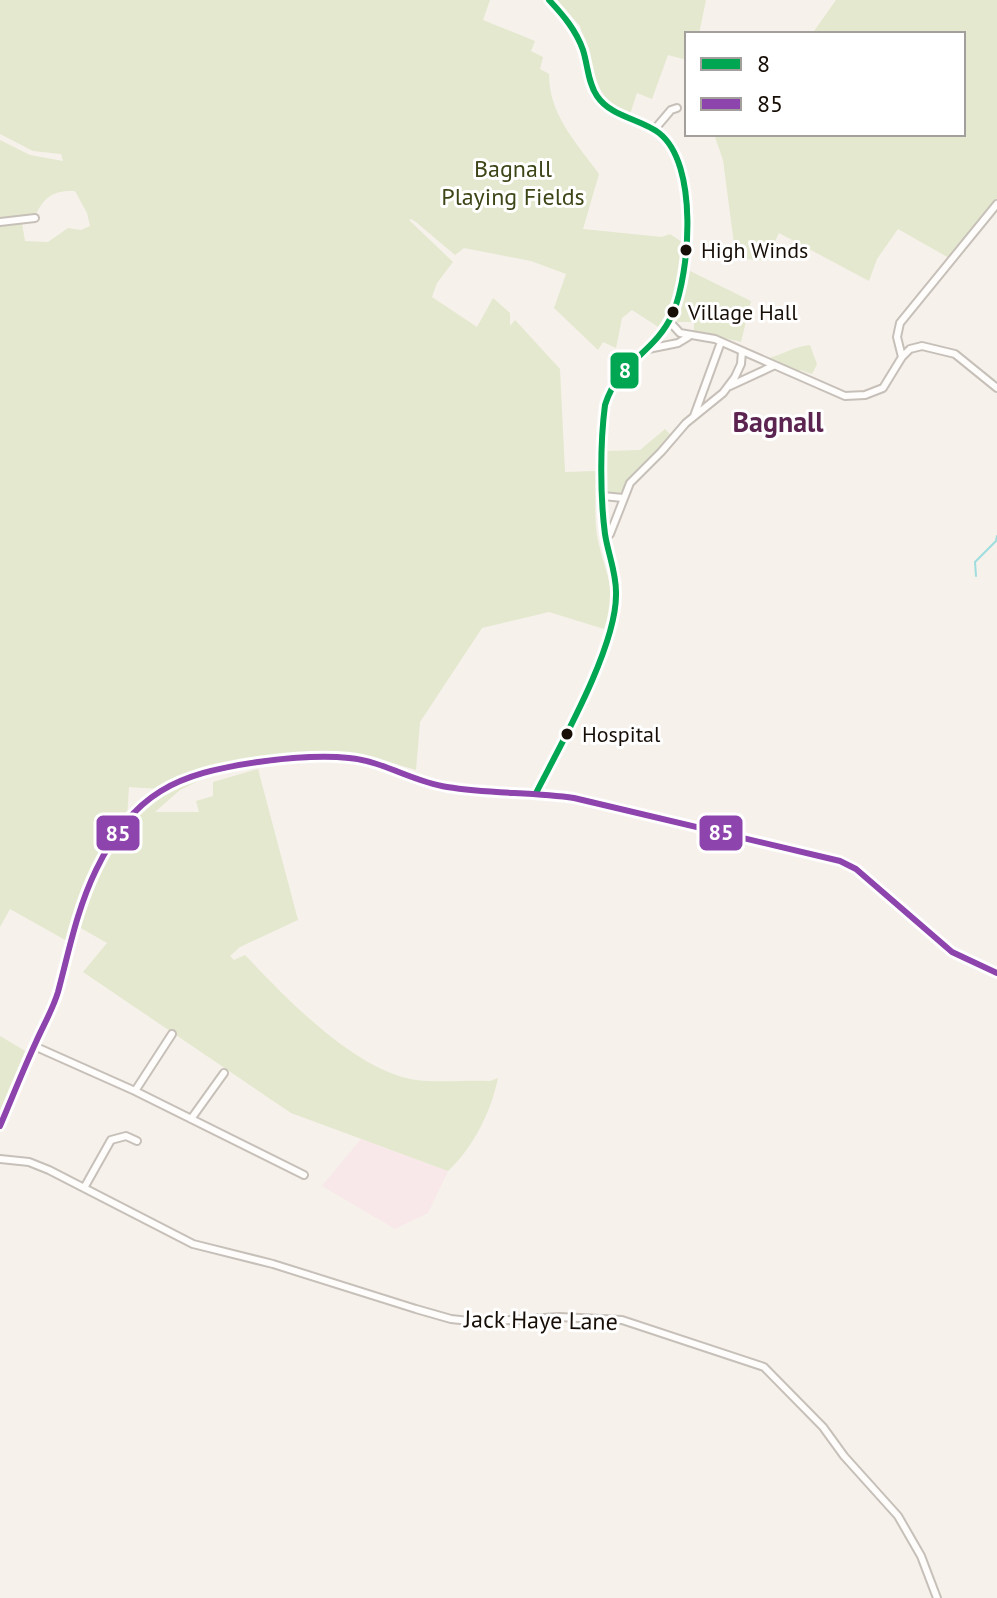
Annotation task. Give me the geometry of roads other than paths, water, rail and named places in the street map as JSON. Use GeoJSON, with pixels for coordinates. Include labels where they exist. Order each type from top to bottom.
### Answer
{"type":"FeatureCollection","features":[{"type":"Feature","properties":{"kind":"street"},"geometry":{"type":"LineString","coordinates":[[536,793],[574,718],[606,642],[616,606],[617,591],[606,538],[603,496],[604,414],[609,394],[625,368],[648,349],[674,312],[687,251],[686,201],[675,152],[654,130],[609,108],[599,99],[578,38],[549,0]]}},
{"type":"Feature","properties":{"kind":"street"},"geometry":{"type":"LineString","coordinates":[[654,130],[671,110],[677,108]]}},
{"type":"Feature","properties":{"kind":"street"},"geometry":{"type":"LineString","coordinates":[[902,357],[897,337],[900,323],[997,204]]}},
{"type":"Feature","properties":{"kind":"street"},"geometry":{"type":"LineString","coordinates":[[0,222],[35,218]]}},
{"type":"Feature","properties":{"kind":"street"},"geometry":{"type":"LineString","coordinates":[[669,321],[688,337],[721,342],[836,395],[854,397],[883,388],[902,357],[910,349],[922,346],[955,354],[997,388]]}},
{"type":"Feature","properties":{"kind":"street"},"geometry":{"type":"LineString","coordinates":[[648,349],[678,343],[688,337]]}},
{"type":"Feature","properties":{"kind":"street"},"geometry":{"type":"LineString","coordinates":[[694,416],[721,342]]}},
{"type":"Feature","properties":{"kind":"street"},"geometry":{"type":"LineString","coordinates":[[606,538],[623,498],[640,471],[694,416],[717,400],[729,386],[741,364],[742,351]]}},
{"type":"Feature","properties":{"kind":"street"},"geometry":{"type":"LineString","coordinates":[[729,386],[773,366]]}},
{"type":"Feature","properties":{"kind":"street"},"geometry":{"type":"LineString","coordinates":[[603,496],[623,498]]}},
{"type":"Feature","properties":{"kind":"street"},"geometry":{"type":"LineString","coordinates":[[0,1126],[58,993],[76,923],[96,871],[111,844],[135,813],[160,791],[179,780],[201,772],[275,760],[349,758],[376,763],[444,787],[574,798],[840,861],[856,869],[952,952],[997,973]]}},
{"type":"Feature","properties":{"kind":"street"},"geometry":{"type":"LineString","coordinates":[[135,1091],[172,1034]]}},
{"type":"Feature","properties":{"kind":"street"},"geometry":{"type":"LineString","coordinates":[[34,1046],[135,1091],[304,1175]]}},
{"type":"Feature","properties":{"kind":"street"},"geometry":{"type":"LineString","coordinates":[[191,1119],[224,1073]]}},
{"type":"Feature","properties":{"kind":"street"},"geometry":{"type":"LineString","coordinates":[[84,1188],[111,1140],[126,1136],[137,1141]]}},
{"type":"Feature","properties":{"kind":"street","name":"Jack Haye Lane"},"geometry":{"type":"LineString","coordinates":[[0,1159],[29,1162],[203,1248],[273,1264],[451,1319],[479,1322],[559,1317],[622,1320],[764,1367],[823,1427],[844,1456],[898,1516],[921,1556],[937,1598]]}},
{"type":"Feature","properties":{"kind":"waterway"},"geometry":{"type":"LineString","coordinates":[[976,576],[975,562],[996,541],[997,536]]}},
{"type":"Feature","properties":{"kind":"place","name":"High Winds"},"geometry":{"type":"Point","coordinates":[686,250]}},
{"type":"Feature","properties":{"kind":"place","name":"Village Hall"},"geometry":{"type":"Point","coordinates":[673,312]}},
{"type":"Feature","properties":{"kind":"place","name":"Hospital"},"geometry":{"type":"Point","coordinates":[567,734]}},
{"type":"Feature","properties":{"kind":"district","name":"Bagnall"},"geometry":{"type":"Point","coordinates":[778,421]}},
{"type":"Feature","properties":{"kind":"park label","name":"Bagnall Playing Fields"},"geometry":{"type":"Point","coordinates":[513,182]}}]}
